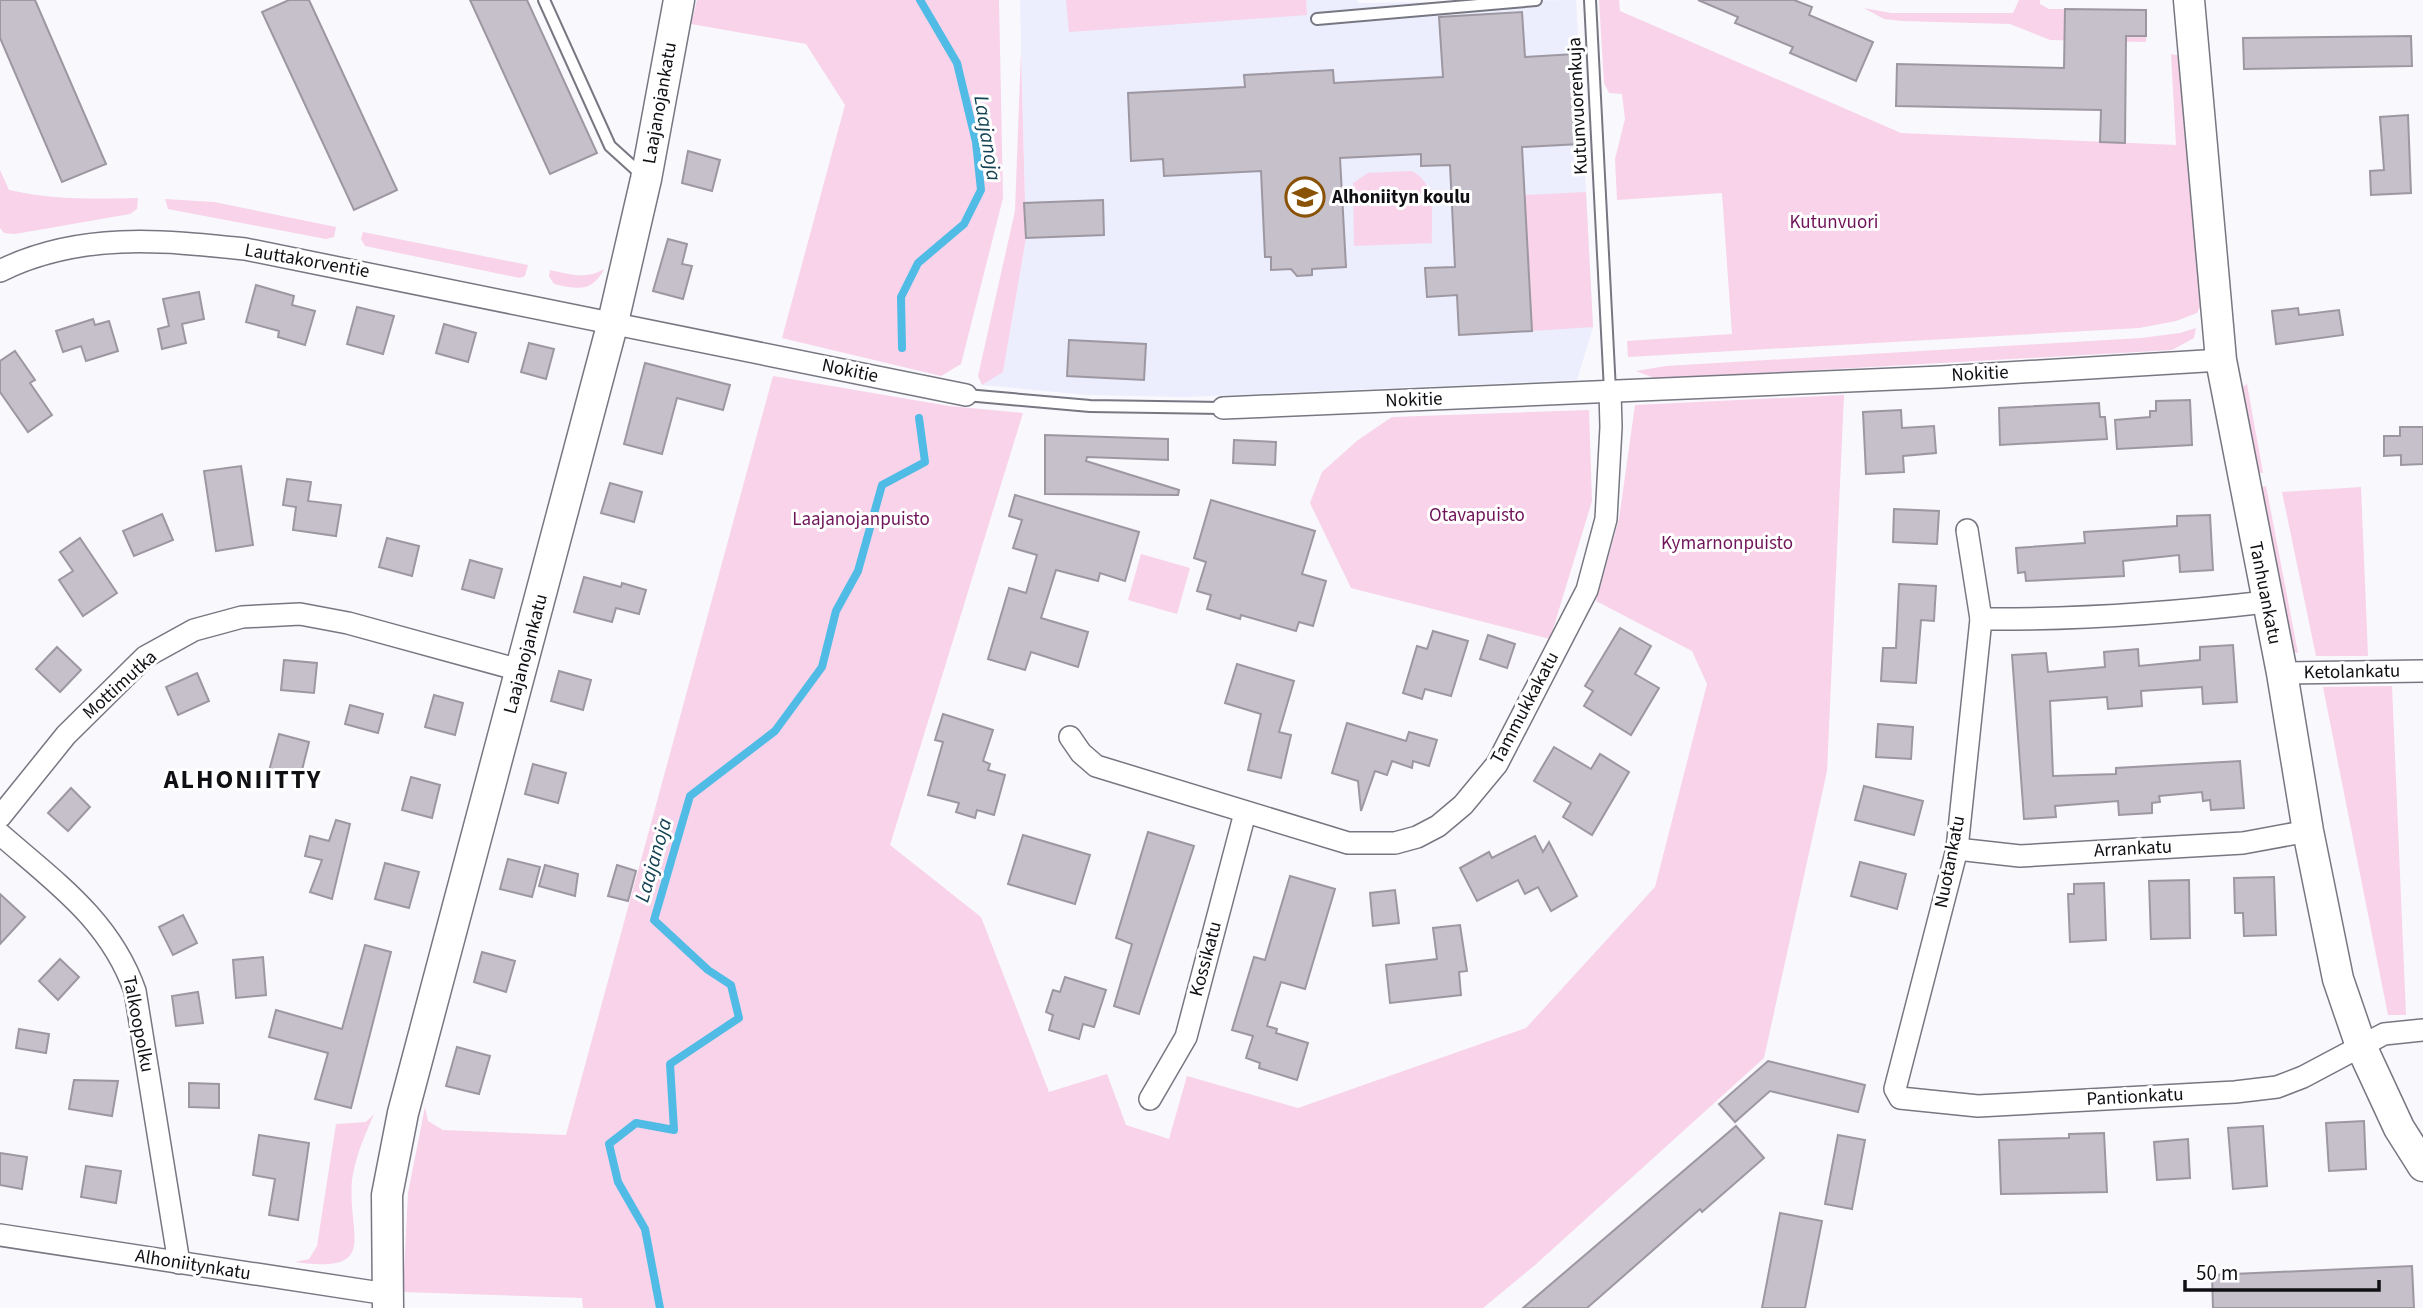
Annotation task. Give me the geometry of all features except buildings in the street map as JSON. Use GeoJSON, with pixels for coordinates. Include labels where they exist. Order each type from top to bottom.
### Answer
{"type":"FeatureCollection","features":[{"type":"Feature","properties":{"kind":"street","name":"Laajanojankatu"},"geometry":{"type":"LineString","coordinates":[[387,1301],[387,1195],[393,1155],[613,323],[646,179],[679,0]]}},
{"type":"Feature","properties":{"kind":"street","name":"Tanhuankatu"},"geometry":{"type":"LineString","coordinates":[[2189,0],[2221,360],[2282,673],[2308,831],[2339,979],[2361,1046],[2399,1128],[2423,1166]]}},
{"type":"Feature","properties":{"kind":"street","name":"Lauttakorventie"},"geometry":{"type":"LineString","coordinates":[[0,271],[20,261],[84,246],[150,239],[245,249],[341,266],[613,323]]}},
{"type":"Feature","properties":{"kind":"street","name":"Nokitie"},"geometry":{"type":"LineString","coordinates":[[613,323],[966,395]]}},
{"type":"Feature","properties":{"kind":"street","name":"Nokitie"},"geometry":{"type":"LineString","coordinates":[[1223,408],[2221,360]]}},
{"type":"Feature","properties":{"kind":"street","name":"Tammukkakatu"},"geometry":{"type":"LineString","coordinates":[[1070,737],[1081,753],[1096,766],[1348,843],[1395,843],[1418,837],[1438,826],[1487,778],[1587,590],[1606,519],[1611,427],[1610,391]]}},
{"type":"Feature","properties":{"kind":"street","name":"Nuotankatu"},"geometry":{"type":"LineString","coordinates":[[1900,1098],[1895,1089],[1957,849],[1981,619],[1967,530]]}},
{"type":"Feature","properties":{"kind":"street"},"geometry":{"type":"LineString","coordinates":[[1981,619],[2064,620],[2266,601]]}},
{"type":"Feature","properties":{"kind":"street","name":"Mottimutka"},"geometry":{"type":"LineString","coordinates":[[0,817],[66,735],[145,657],[194,630],[242,617],[300,614],[348,623],[523,671]]}},
{"type":"Feature","properties":{"kind":"street","name":"Ketolankatu"},"geometry":{"type":"LineString","coordinates":[[2282,673],[2423,671]]}},
{"type":"Feature","properties":{"kind":"street","name":"Kossikatu"},"geometry":{"type":"LineString","coordinates":[[1150,1099],[1186,1037],[1245,813]]}},
{"type":"Feature","properties":{"kind":"street","name":"Arrankatu"},"geometry":{"type":"LineString","coordinates":[[1957,849],[2034,855],[2243,843],[2308,831]]}},
{"type":"Feature","properties":{"kind":"street","name":"Talkoopolku"},"geometry":{"type":"LineString","coordinates":[[0,834],[89,912],[110,938],[125,963],[135,991],[179,1263]]}},
{"type":"Feature","properties":{"kind":"street","name":"Pantionkatu"},"geometry":{"type":"LineString","coordinates":[[1900,1098],[1978,1106],[2235,1092],[2277,1087],[2384,1034],[2423,1030]]}},
{"type":"Feature","properties":{"kind":"street","name":"Alhoniitynkatu"},"geometry":{"type":"LineString","coordinates":[[0,1235],[179,1263],[387,1301]]}},
{"type":"Feature","properties":{"kind":"lane"},"geometry":{"type":"LineString","coordinates":[[544,0],[610,146],[646,179]]}},
{"type":"Feature","properties":{"kind":"lane"},"geometry":{"type":"LineString","coordinates":[[1317,19],[1536,0]]}},
{"type":"Feature","properties":{"kind":"lane","name":"Kutunvuorenkuja"},"geometry":{"type":"LineString","coordinates":[[1590,0],[1610,391]]}},
{"type":"Feature","properties":{"kind":"lane","name":"Nokitie"},"geometry":{"type":"LineString","coordinates":[[966,395],[1090,406],[1223,408]]}},
{"type":"Feature","properties":{"kind":"shaded area","name":"Alhoniityn koulu"},"geometry":{"type":"Polygon","coordinates":[[[1020,0],[1358,0],[1358,3],[1576,0],[1593,327],[1577,380],[1186,397],[1089,395],[982,385],[1003,372],[1026,238],[1020,0]]]}},
{"type":"Feature","properties":{"kind":"green space"},"geometry":{"type":"Polygon","coordinates":[[[697,0],[999,0],[1003,198],[961,364],[941,376],[782,338],[845,105],[806,44],[691,24],[697,0]]]}},
{"type":"Feature","properties":{"kind":"green space"},"geometry":{"type":"Polygon","coordinates":[[[1066,0],[1306,0],[1307,15],[1069,32],[1066,0]]]}},
{"type":"Feature","properties":{"kind":"green space","name":"Kutunvuori"},"geometry":{"type":"Polygon","coordinates":[[[1599,0],[1619,0],[1620,11],[1901,133],[2176,145],[2171,54],[2181,56],[2200,307],[2197,313],[2176,321],[2139,328],[1628,357],[1627,341],[1732,334],[1722,193],[1617,200],[1615,159],[1625,119],[1622,94],[1609,93],[1604,83],[1599,0]]]}},
{"type":"Feature","properties":{"kind":"green space"},"geometry":{"type":"Polygon","coordinates":[[[2019,0],[2040,0],[2040,4],[2049,9],[2065,9],[2065,35],[2146,36],[2146,42],[2050,40],[2010,24],[1902,21],[1884,19],[1864,8],[1891,13],[2013,13],[2019,0]]]}},
{"type":"Feature","properties":{"kind":"green space"},"geometry":{"type":"Polygon","coordinates":[[[1021,50],[1026,238],[1003,372],[982,385],[978,376],[1015,211],[1021,50]]]}},
{"type":"Feature","properties":{"kind":"green space"},"geometry":{"type":"Polygon","coordinates":[[[0,170],[9,190],[89,199],[138,198],[137,209],[130,214],[15,234],[4,233],[0,228],[0,170]]]}},
{"type":"Feature","properties":{"kind":"green space"},"geometry":{"type":"Polygon","coordinates":[[[1411,171],[1420,176],[1429,192],[1432,243],[1354,246],[1353,183],[1368,173],[1411,171]]]}},
{"type":"Feature","properties":{"kind":"green space"},"geometry":{"type":"Polygon","coordinates":[[[1586,192],[1593,327],[1532,331],[1525,195],[1586,192]]]}},
{"type":"Feature","properties":{"kind":"green space"},"geometry":{"type":"Polygon","coordinates":[[[165,199],[214,202],[336,227],[334,237],[326,239],[168,209],[165,199]]]}},
{"type":"Feature","properties":{"kind":"green space"},"geometry":{"type":"Polygon","coordinates":[[[363,232],[528,265],[525,276],[520,278],[365,246],[361,239],[363,232]]]}},
{"type":"Feature","properties":{"kind":"green space"},"geometry":{"type":"Polygon","coordinates":[[[604,269],[594,282],[583,287],[554,284],[549,276],[550,270],[584,275],[604,269]]]}},
{"type":"Feature","properties":{"kind":"green space"},"geometry":{"type":"Polygon","coordinates":[[[2196,328],[2194,338],[2172,350],[1657,379],[1636,371],[1666,366],[2141,338],[2196,328]]]}},
{"type":"Feature","properties":{"kind":"green space"},"geometry":{"type":"Polygon","coordinates":[[[773,376],[949,406],[1023,413],[890,845],[981,917],[1049,1092],[1107,1074],[1126,1125],[1169,1139],[1187,1076],[1298,1108],[1526,1028],[1655,887],[1707,684],[1692,651],[1596,601],[1619,519],[1635,405],[1844,395],[1827,771],[1764,1058],[1535,1265],[1483,1308],[583,1308],[582,1298],[403,1292],[408,1193],[425,1107],[428,1121],[443,1130],[566,1135],[773,376]]]}},
{"type":"Feature","properties":{"kind":"green space"},"geometry":{"type":"Polygon","coordinates":[[[2247,384],[2263,473],[2257,472],[2241,388],[2247,384]]]}},
{"type":"Feature","properties":{"kind":"green space","name":"Otavapuisto"},"geometry":{"type":"Polygon","coordinates":[[[1589,410],[1592,501],[1550,639],[1351,588],[1310,503],[1322,472],[1358,440],[1392,417],[1589,410]]]}},
{"type":"Feature","properties":{"kind":"green space"},"geometry":{"type":"Polygon","coordinates":[[[2266,486],[2298,653],[2293,652],[2260,488],[2266,486]]]}},
{"type":"Feature","properties":{"kind":"green space"},"geometry":{"type":"Polygon","coordinates":[[[2361,487],[2368,656],[2316,656],[2282,492],[2361,487]]]}},
{"type":"Feature","properties":{"kind":"green space"},"geometry":{"type":"Polygon","coordinates":[[[1141,554],[1190,568],[1177,614],[1128,600],[1141,554]]]}},
{"type":"Feature","properties":{"kind":"green space"},"geometry":{"type":"Polygon","coordinates":[[[2392,686],[2406,1015],[2388,1015],[2323,687],[2392,686]]]}},
{"type":"Feature","properties":{"kind":"green space"},"geometry":{"type":"Polygon","coordinates":[[[374,1114],[353,1171],[354,1246],[350,1256],[339,1262],[322,1264],[295,1262],[309,1259],[317,1246],[336,1124],[366,1122],[374,1114]]]}},
{"type":"Feature","properties":{"kind":"waterway","name":"Laajanoja"},"geometry":{"type":"LineString","coordinates":[[902,348],[901,297],[918,263],[964,224],[981,190],[976,142],[957,63],[920,0]]}},
{"type":"Feature","properties":{"kind":"waterway","name":"Laajanoja"},"geometry":{"type":"LineString","coordinates":[[660,1308],[645,1229],[618,1182],[609,1144],[636,1123],[674,1130],[670,1064],[739,1018],[731,985],[708,970],[654,920],[690,796],[775,731],[822,667],[836,611],[858,571],[882,485],[925,462],[919,418]]}},
{"type":"Feature","properties":{"kind":"place","name":"Alhoniityn koulu"},"geometry":{"type":"Point","coordinates":[1305,197]}},
{"type":"Feature","properties":{"kind":"district","name":"ALHONIITTY"},"geometry":{"type":"Point","coordinates":[243,779]}},
{"type":"Feature","properties":{"kind":"park label","name":"Laajanojanpuisto"},"geometry":{"type":"Point","coordinates":[861,519]}},
{"type":"Feature","properties":{"kind":"park label","name":"Kymarnonpuisto"},"geometry":{"type":"Point","coordinates":[1727,543]}}]}
